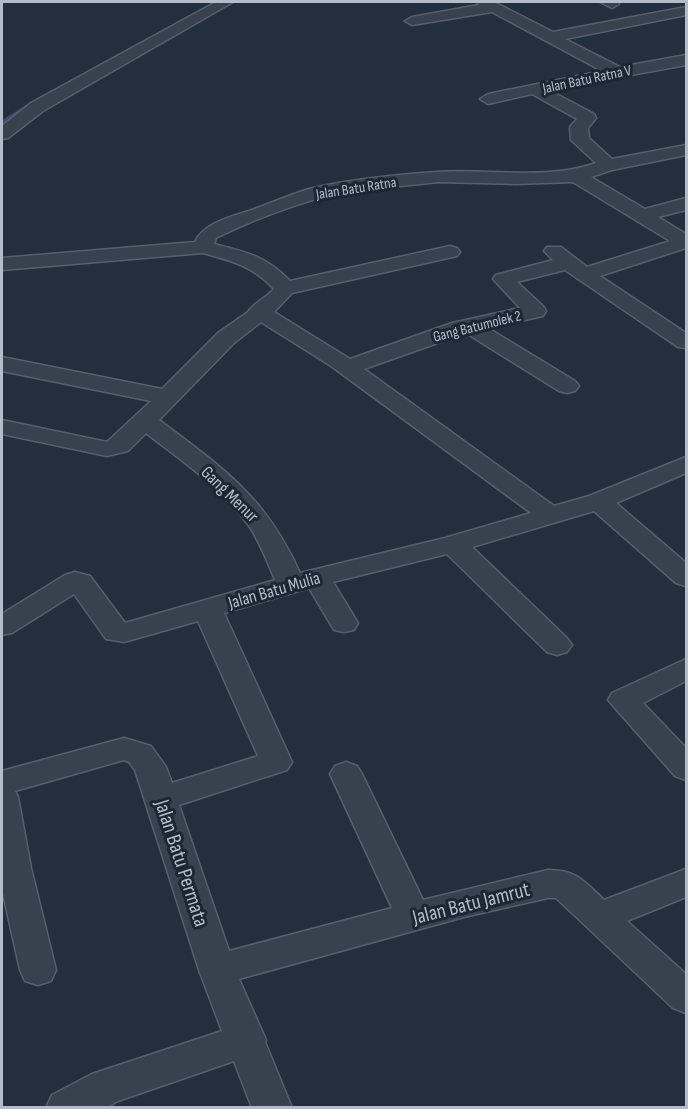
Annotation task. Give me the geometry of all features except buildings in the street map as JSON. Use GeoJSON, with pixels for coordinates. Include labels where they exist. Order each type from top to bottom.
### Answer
{"type":"FeatureCollection","features":[{"type":"Feature","properties":{"kind":"street"},"geometry":{"type":"LineString","coordinates":[[2,134],[37,107],[226,2]]}},
{"type":"Feature","properties":{"kind":"street"},"geometry":{"type":"LineString","coordinates":[[678,2],[687,6]]}},
{"type":"Feature","properties":{"kind":"street"},"geometry":{"type":"LineString","coordinates":[[412,21],[489,3],[617,72]]}},
{"type":"Feature","properties":{"kind":"street"},"geometry":{"type":"LineString","coordinates":[[551,38],[687,11]]}},
{"type":"Feature","properties":{"kind":"street","name":"Jalan Batu Ratna V"},"geometry":{"type":"LineString","coordinates":[[488,99],[687,60]]}},
{"type":"Feature","properties":{"kind":"street"},"geometry":{"type":"LineString","coordinates":[[537,90],[588,118],[579,127],[580,140],[608,165]]}},
{"type":"Feature","properties":{"kind":"street","name":"Jalan Batu Ratna"},"geometry":{"type":"LineString","coordinates":[[203,248],[208,235],[230,224],[314,194],[341,188],[438,177],[514,179],[578,176],[608,165],[687,150]]}},
{"type":"Feature","properties":{"kind":"street"},"geometry":{"type":"LineString","coordinates":[[578,176],[686,242]]}},
{"type":"Feature","properties":{"kind":"street"},"geometry":{"type":"LineString","coordinates":[[644,215],[687,204]]}},
{"type":"Feature","properties":{"kind":"street"},"geometry":{"type":"LineString","coordinates":[[568,263],[686,242]]}},
{"type":"Feature","properties":{"kind":"street"},"geometry":{"type":"LineString","coordinates":[[2,264],[203,248],[241,256],[267,269],[285,288]]}},
{"type":"Feature","properties":{"kind":"street"},"geometry":{"type":"LineString","coordinates":[[2,427],[107,449],[119,446],[227,337],[258,311],[279,298],[285,288],[450,252]]}},
{"type":"Feature","properties":{"kind":"street"},"geometry":{"type":"LineString","coordinates":[[568,263],[687,342]]}},
{"type":"Feature","properties":{"kind":"street","name":"Gang Batumolek 2"},"geometry":{"type":"LineString","coordinates":[[348,367],[418,341],[535,311],[503,279],[568,263]]}},
{"type":"Feature","properties":{"kind":"street"},"geometry":{"type":"LineString","coordinates":[[258,311],[348,367],[549,514]]}},
{"type":"Feature","properties":{"kind":"street"},"geometry":{"type":"LineString","coordinates":[[470,326],[567,386]]}},
{"type":"Feature","properties":{"kind":"street"},"geometry":{"type":"LineString","coordinates":[[2,364],[168,397]]}},
{"type":"Feature","properties":{"kind":"street","name":"Gang Menur"},"geometry":{"type":"LineString","coordinates":[[145,421],[219,480],[256,517],[304,581],[344,623]]}},
{"type":"Feature","properties":{"kind":"street","name":"Jalan Batu Mulia"},"geometry":{"type":"LineString","coordinates":[[161,799],[276,762],[208,610],[304,581],[453,544],[598,501],[687,464]]}},
{"type":"Feature","properties":{"kind":"street"},"geometry":{"type":"LineString","coordinates":[[598,501],[687,577]]}},
{"type":"Feature","properties":{"kind":"street"},"geometry":{"type":"LineString","coordinates":[[453,544],[557,645]]}},
{"type":"Feature","properties":{"kind":"street"},"geometry":{"type":"LineString","coordinates":[[2,626],[75,580],[80,582],[116,632],[120,633],[208,610]]}},
{"type":"Feature","properties":{"kind":"street"},"geometry":{"type":"LineString","coordinates":[[687,669],[623,700],[687,768]]}},
{"type":"Feature","properties":{"kind":"street","name":"Jalan Batu Permata"},"geometry":{"type":"LineString","coordinates":[[2,783],[124,749],[140,754],[150,767],[217,970],[272,1107]]}},
{"type":"Feature","properties":{"kind":"street"},"geometry":{"type":"LineString","coordinates":[[346,774],[414,917]]}},
{"type":"Feature","properties":{"kind":"street"},"geometry":{"type":"LineString","coordinates":[[2,797],[14,868],[38,970]]}},
{"type":"Feature","properties":{"kind":"street"},"geometry":{"type":"LineString","coordinates":[[601,916],[687,883]]}},
{"type":"Feature","properties":{"kind":"street","name":"Jalan Batu Jamrut"},"geometry":{"type":"LineString","coordinates":[[217,970],[414,917],[548,884],[564,884],[687,997]]}},
{"type":"Feature","properties":{"kind":"street"},"geometry":{"type":"LineString","coordinates":[[66,1107],[106,1087],[247,1040]]}},
{"type":"Feature","properties":{"kind":"waterway"},"geometry":{"type":"LineString","coordinates":[[198,13],[216,2]]}},
{"type":"Feature","properties":{"kind":"waterway"},"geometry":{"type":"LineString","coordinates":[[2,122],[41,98]]}}]}
